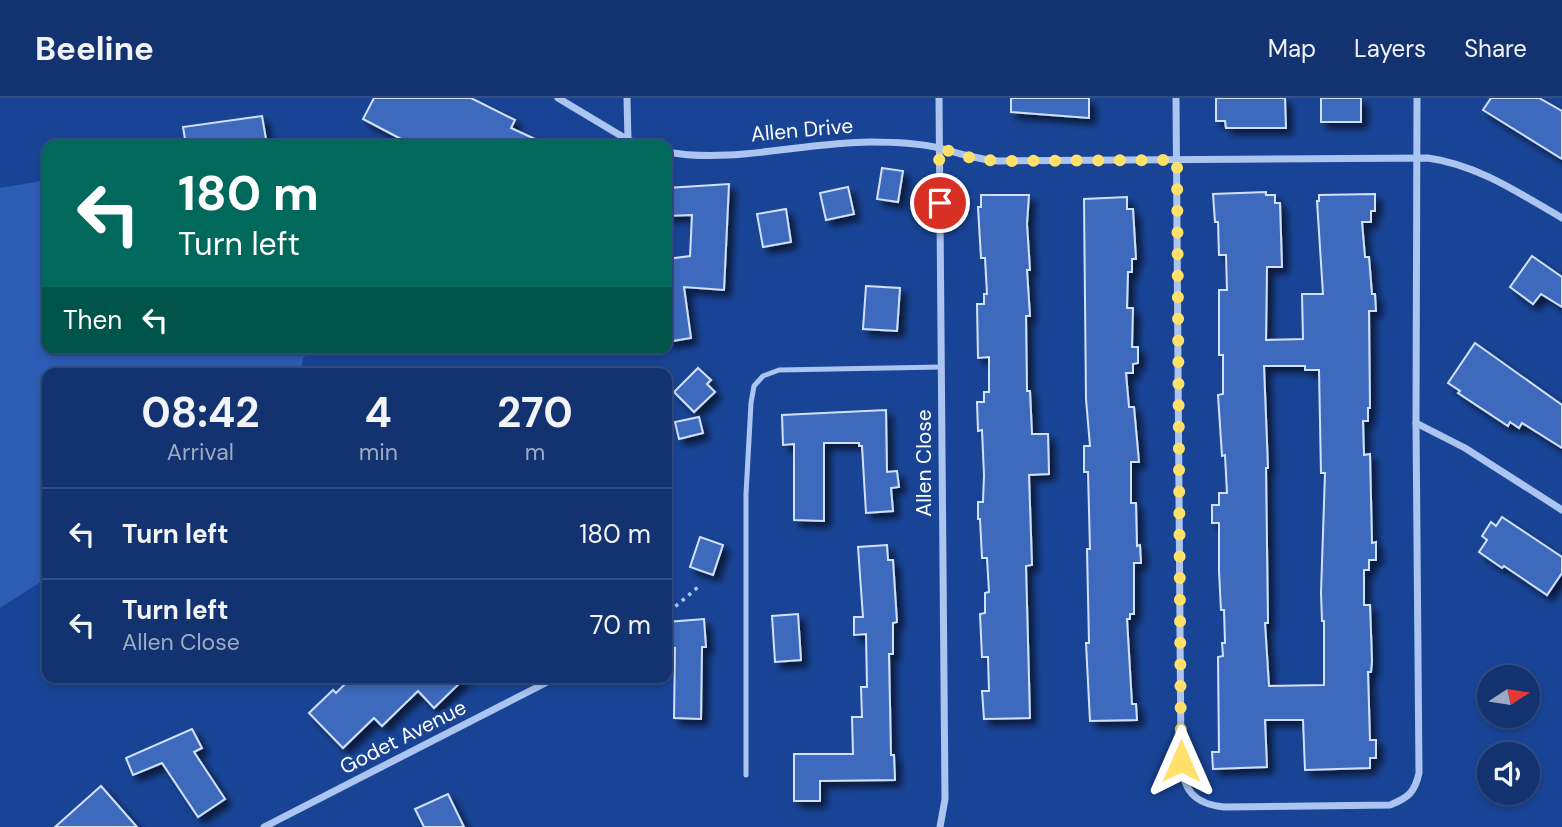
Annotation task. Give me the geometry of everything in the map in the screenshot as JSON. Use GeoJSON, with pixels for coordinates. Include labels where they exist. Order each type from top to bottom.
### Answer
{"type":"FeatureCollection","features":[{"type":"Feature","properties":{"kind":"street"},"geometry":{"type":"LineString","coordinates":[[558,98],[628,140]]}},
{"type":"Feature","properties":{"kind":"street"},"geometry":{"type":"LineString","coordinates":[[627,98],[628,140]]}},
{"type":"Feature","properties":{"kind":"street","name":"Allen Close"},"geometry":{"type":"LineString","coordinates":[[939,98],[945,799],[940,827]]}},
{"type":"Feature","properties":{"kind":"street"},"geometry":{"type":"LineString","coordinates":[[1176,98],[1182,776],[1190,792],[1200,801],[1224,807],[1390,805],[1406,799],[1416,788],[1419,773],[1417,98]]}},
{"type":"Feature","properties":{"kind":"street","name":"Allen Drive"},"geometry":{"type":"LineString","coordinates":[[672,152],[716,155],[869,142],[939,148],[975,159],[998,161],[1417,158],[1446,161],[1479,172],[1562,218]]}},
{"type":"Feature","properties":{"kind":"street"},"geometry":{"type":"LineString","coordinates":[[1416,423],[1465,449],[1562,510]]}},
{"type":"Feature","properties":{"kind":"street","name":"Godet Avenue"},"geometry":{"type":"LineString","coordinates":[[264,827],[545,683]]}},
{"type":"Feature","properties":{"kind":"lane"},"geometry":{"type":"LineString","coordinates":[[746,775],[746,494],[754,386],[763,376],[779,370],[941,367]]}},
{"type":"Feature","properties":{"kind":"path"},"geometry":{"type":"LineString","coordinates":[[672,609],[698,587]]}},
{"type":"Feature","properties":{"kind":"shaded area"},"geometry":{"type":"Polygon","coordinates":[[[42,181],[42,354],[309,354],[303,358],[302,368],[42,368],[42,581],[0,608],[0,188],[42,181]]]}},
{"type":"Feature","properties":{"kind":"building"},"geometry":{"type":"Polygon","coordinates":[[[374,98],[471,98],[515,120],[511,128],[537,140],[403,140],[363,119],[374,98]]]}},
{"type":"Feature","properties":{"kind":"building"},"geometry":{"type":"Polygon","coordinates":[[[1011,98],[1089,98],[1089,118],[1011,112],[1011,98]]]}},
{"type":"Feature","properties":{"kind":"building"},"geometry":{"type":"Polygon","coordinates":[[[1216,98],[1285,98],[1286,128],[1226,128],[1225,121],[1216,121],[1216,98]]]}},
{"type":"Feature","properties":{"kind":"building"},"geometry":{"type":"Polygon","coordinates":[[[1321,98],[1361,98],[1361,122],[1321,122],[1321,98]]]}},
{"type":"Feature","properties":{"kind":"building"},"geometry":{"type":"Polygon","coordinates":[[[1491,98],[1539,98],[1562,111],[1562,159],[1483,110],[1491,98]]]}},
{"type":"Feature","properties":{"kind":"building"},"geometry":{"type":"Polygon","coordinates":[[[262,116],[266,140],[185,140],[183,127],[262,116]]]}},
{"type":"Feature","properties":{"kind":"building"},"geometry":{"type":"Polygon","coordinates":[[[882,168],[903,171],[898,202],[877,199],[882,168]]]}},
{"type":"Feature","properties":{"kind":"building"},"geometry":{"type":"Polygon","coordinates":[[[729,184],[724,290],[684,287],[691,338],[672,341],[672,258],[690,256],[692,215],[672,216],[672,188],[729,184]]]}},
{"type":"Feature","properties":{"kind":"building"},"geometry":{"type":"Polygon","coordinates":[[[848,187],[854,214],[826,220],[820,193],[848,187]]]}},
{"type":"Feature","properties":{"kind":"building"},"geometry":{"type":"Polygon","coordinates":[[[1266,192],[1266,195],[1275,195],[1275,203],[1280,203],[1282,267],[1267,267],[1266,340],[1303,339],[1302,294],[1323,294],[1317,201],[1319,195],[1375,194],[1375,211],[1371,211],[1371,222],[1362,222],[1365,257],[1369,257],[1376,311],[1369,311],[1370,408],[1368,421],[1363,421],[1364,455],[1370,454],[1372,543],[1376,542],[1376,560],[1369,560],[1369,570],[1364,570],[1364,605],[1370,605],[1372,661],[1371,672],[1368,672],[1370,740],[1376,740],[1376,758],[1370,758],[1370,768],[1305,770],[1303,720],[1265,720],[1267,767],[1213,769],[1212,752],[1219,752],[1218,657],[1223,656],[1222,643],[1225,643],[1219,571],[1219,523],[1212,523],[1212,505],[1219,505],[1219,493],[1227,493],[1218,395],[1223,394],[1223,355],[1219,355],[1219,290],[1227,290],[1226,255],[1219,255],[1218,222],[1215,222],[1213,194],[1266,192]],[[1264,366],[1268,468],[1268,623],[1265,623],[1269,686],[1324,685],[1321,593],[1325,473],[1321,473],[1319,370],[1305,370],[1305,366],[1264,366]]]}},
{"type":"Feature","properties":{"kind":"building"},"geometry":{"type":"Polygon","coordinates":[[[981,195],[1029,195],[1027,224],[1030,270],[1027,270],[1030,316],[1026,316],[1027,391],[1030,391],[1032,434],[1048,434],[1049,474],[1029,475],[1032,565],[1026,566],[1030,718],[984,719],[982,691],[989,691],[988,657],[982,657],[980,614],[985,613],[985,593],[989,592],[987,558],[982,558],[978,519],[978,502],[983,502],[984,475],[982,430],[978,431],[977,402],[984,402],[984,392],[989,392],[989,357],[978,358],[977,304],[984,304],[984,294],[987,294],[985,258],[981,258],[978,207],[981,207],[981,195]]]}},
{"type":"Feature","properties":{"kind":"building"},"geometry":{"type":"Polygon","coordinates":[[[1127,197],[1127,209],[1133,209],[1136,259],[1132,259],[1132,272],[1128,272],[1127,308],[1133,308],[1132,347],[1138,347],[1138,363],[1133,364],[1133,373],[1126,373],[1129,407],[1134,407],[1139,462],[1131,462],[1131,503],[1136,503],[1137,546],[1140,545],[1141,563],[1134,563],[1134,614],[1130,614],[1130,619],[1127,619],[1132,704],[1136,704],[1137,720],[1090,721],[1086,643],[1089,643],[1087,549],[1090,549],[1088,472],[1084,472],[1084,446],[1090,446],[1086,399],[1084,199],[1127,197]]]}},
{"type":"Feature","properties":{"kind":"building"},"geometry":{"type":"Polygon","coordinates":[[[786,209],[791,242],[763,247],[757,214],[786,209]]]}},
{"type":"Feature","properties":{"kind":"building"},"geometry":{"type":"Polygon","coordinates":[[[1532,256],[1562,277],[1562,307],[1541,294],[1533,304],[1510,287],[1532,256]]]}},
{"type":"Feature","properties":{"kind":"building"},"geometry":{"type":"Polygon","coordinates":[[[866,286],[900,288],[897,331],[863,329],[866,286]]]}},
{"type":"Feature","properties":{"kind":"building"},"geometry":{"type":"Polygon","coordinates":[[[1475,343],[1562,405],[1562,448],[1522,423],[1519,428],[1510,422],[1508,426],[1458,393],[1460,391],[1448,383],[1475,343]]]}},
{"type":"Feature","properties":{"kind":"building"},"geometry":{"type":"Polygon","coordinates":[[[698,368],[711,380],[707,384],[715,392],[694,412],[674,392],[698,368]]]}},
{"type":"Feature","properties":{"kind":"building"},"geometry":{"type":"Polygon","coordinates":[[[886,410],[887,472],[897,471],[899,487],[891,488],[893,511],[866,513],[862,446],[859,446],[859,443],[824,443],[824,521],[794,520],[794,444],[783,445],[782,415],[886,410]]]}},
{"type":"Feature","properties":{"kind":"building"},"geometry":{"type":"Polygon","coordinates":[[[699,417],[703,433],[679,439],[675,422],[699,417]]]}},
{"type":"Feature","properties":{"kind":"building"},"geometry":{"type":"Polygon","coordinates":[[[1502,517],[1562,557],[1562,573],[1547,595],[1479,552],[1487,540],[1482,536],[1491,522],[1496,526],[1502,517]]]}},
{"type":"Feature","properties":{"kind":"building"},"geometry":{"type":"Polygon","coordinates":[[[700,537],[723,545],[713,575],[690,567],[700,537]]]}},
{"type":"Feature","properties":{"kind":"building"},"geometry":{"type":"Polygon","coordinates":[[[887,545],[888,560],[893,560],[897,622],[893,623],[893,654],[889,654],[891,755],[894,755],[895,780],[820,781],[820,801],[794,801],[794,754],[853,754],[852,717],[862,717],[861,687],[867,687],[866,634],[854,635],[854,617],[863,617],[858,547],[887,545]]]}},
{"type":"Feature","properties":{"kind":"building"},"geometry":{"type":"Polygon","coordinates":[[[798,614],[801,660],[775,662],[772,616],[798,614]]]}},
{"type":"Feature","properties":{"kind":"building"},"geometry":{"type":"Polygon","coordinates":[[[704,619],[706,647],[702,647],[701,719],[674,718],[675,648],[672,648],[672,622],[704,619]]]}},
{"type":"Feature","properties":{"kind":"building"},"geometry":{"type":"Polygon","coordinates":[[[346,683],[460,683],[434,708],[418,691],[382,726],[374,718],[343,748],[309,713],[333,690],[336,693],[346,683]]]}},
{"type":"Feature","properties":{"kind":"building"},"geometry":{"type":"Polygon","coordinates":[[[192,729],[202,748],[194,752],[225,799],[198,817],[162,763],[133,775],[126,758],[192,729]]]}},
{"type":"Feature","properties":{"kind":"building"},"geometry":{"type":"Polygon","coordinates":[[[101,786],[137,827],[55,827],[101,786]]]}},
{"type":"Feature","properties":{"kind":"building"},"geometry":{"type":"Polygon","coordinates":[[[448,794],[464,827],[424,827],[415,809],[448,794]]]}},
{"type":"Feature","properties":{"kind":"route"},"geometry":{"type":"LineString","coordinates":[[940,203],[939,148],[975,159],[998,161],[1177,160],[1181,761]]}}]}
